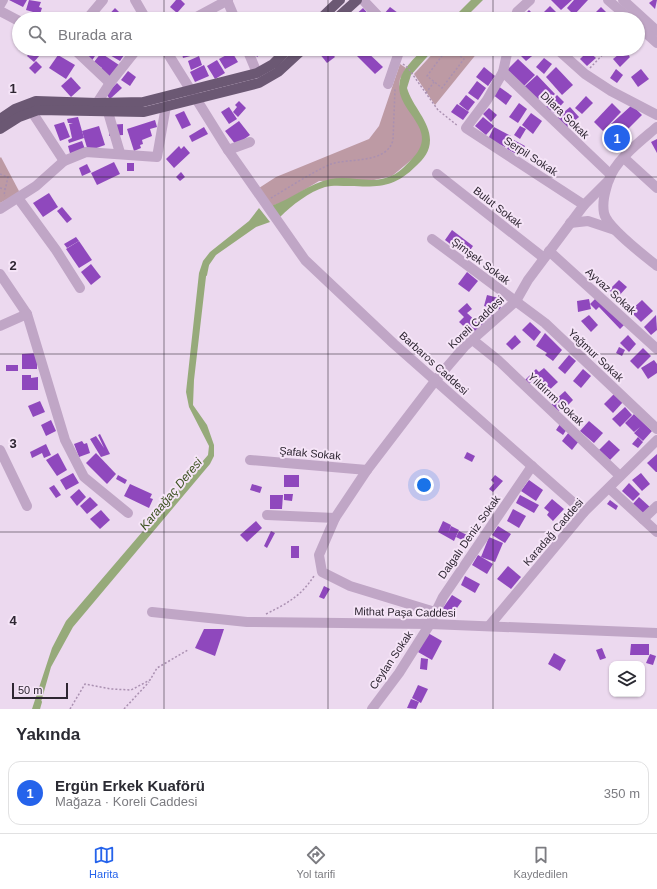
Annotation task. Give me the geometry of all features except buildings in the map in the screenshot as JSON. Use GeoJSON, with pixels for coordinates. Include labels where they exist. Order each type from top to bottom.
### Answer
{"type":"FeatureCollection","features":[{"type":"Feature","properties":{"kind":"main road"},"geometry":{"type":"LineString","coordinates":[[327,12],[340,0]]}},
{"type":"Feature","properties":{"kind":"main road"},"geometry":{"type":"LineString","coordinates":[[344,12],[357,0]]}},
{"type":"Feature","properties":{"kind":"main road"},"geometry":{"type":"LineString","coordinates":[[0,129],[19,118],[38,110],[144,112],[166,106],[257,73],[273,64],[281,56]]}},
{"type":"Feature","properties":{"kind":"main road"},"geometry":{"type":"LineString","coordinates":[[0,119],[15,109],[36,101],[97,103],[143,102],[259,83],[278,72],[295,56]]}},
{"type":"Feature","properties":{"kind":"street"},"geometry":{"type":"LineString","coordinates":[[0,5],[3,0]]}},
{"type":"Feature","properties":{"kind":"street"},"geometry":{"type":"LineString","coordinates":[[93,12],[103,0]]}},
{"type":"Feature","properties":{"kind":"street"},"geometry":{"type":"LineString","coordinates":[[135,0],[142,12]]}},
{"type":"Feature","properties":{"kind":"street"},"geometry":{"type":"LineString","coordinates":[[206,12],[227,0],[232,12]]}},
{"type":"Feature","properties":{"kind":"street"},"geometry":{"type":"LineString","coordinates":[[363,0],[374,12]]}},
{"type":"Feature","properties":{"kind":"street"},"geometry":{"type":"LineString","coordinates":[[519,12],[530,0]]}},
{"type":"Feature","properties":{"kind":"street"},"geometry":{"type":"LineString","coordinates":[[608,0],[622,12]]}},
{"type":"Feature","properties":{"kind":"street"},"geometry":{"type":"LineString","coordinates":[[622,0],[636,12]]}},
{"type":"Feature","properties":{"kind":"street"},"geometry":{"type":"LineString","coordinates":[[0,11],[12,17]]}},
{"type":"Feature","properties":{"kind":"street"},"geometry":{"type":"LineString","coordinates":[[645,20],[657,31]]}},
{"type":"Feature","properties":{"kind":"street"},"geometry":{"type":"LineString","coordinates":[[645,32],[657,43]]}},
{"type":"Feature","properties":{"kind":"street"},"geometry":{"type":"LineString","coordinates":[[82,56],[110,82]]}},
{"type":"Feature","properties":{"kind":"street"},"geometry":{"type":"LineString","coordinates":[[97,103],[110,82],[131,56]]}},
{"type":"Feature","properties":{"kind":"street","name":"Barbaros Caddesi"},"geometry":{"type":"LineString","coordinates":[[169,56],[228,150],[264,204],[305,260],[436,381],[584,512]]}},
{"type":"Feature","properties":{"kind":"street"},"geometry":{"type":"LineString","coordinates":[[249,56],[257,73]]}},
{"type":"Feature","properties":{"kind":"street"},"geometry":{"type":"LineString","coordinates":[[392,85],[398,56]]}},
{"type":"Feature","properties":{"kind":"street"},"geometry":{"type":"LineString","coordinates":[[462,127],[487,100],[503,72],[506,56]]}},
{"type":"Feature","properties":{"kind":"street"},"geometry":{"type":"LineString","coordinates":[[565,56],[585,74],[611,91],[657,115]]}},
{"type":"Feature","properties":{"kind":"street","name":"Dilara Sokak"},"geometry":{"type":"LineString","coordinates":[[503,72],[610,178]]}},
{"type":"Feature","properties":{"kind":"street"},"geometry":{"type":"LineString","coordinates":[[0,209],[36,186],[64,161],[86,152],[120,153],[157,157],[166,106]]}},
{"type":"Feature","properties":{"kind":"street"},"geometry":{"type":"LineString","coordinates":[[32,112],[64,161]]}},
{"type":"Feature","properties":{"kind":"street"},"geometry":{"type":"LineString","coordinates":[[108,112],[120,153]]}},
{"type":"Feature","properties":{"kind":"street","name":"Serpil Sokak"},"geometry":{"type":"LineString","coordinates":[[462,127],[584,205]]}},
{"type":"Feature","properties":{"kind":"street","name":"Koreli Caddesi"},"geometry":{"type":"LineString","coordinates":[[321,566],[319,555],[335,518],[368,470],[436,381],[465,346],[474,341],[516,301],[528,280],[584,205],[610,178],[631,150],[657,127]]}},
{"type":"Feature","properties":{"kind":"street"},"geometry":{"type":"LineString","coordinates":[[228,150],[250,142]]}},
{"type":"Feature","properties":{"kind":"street"},"geometry":{"type":"LineString","coordinates":[[624,158],[657,188]]}},
{"type":"Feature","properties":{"kind":"street","name":"Bulut Sokak"},"geometry":{"type":"LineString","coordinates":[[437,174],[546,255]]}},
{"type":"Feature","properties":{"kind":"street"},"geometry":{"type":"LineString","coordinates":[[610,178],[604,196],[604,214],[615,230],[657,266]]}},
{"type":"Feature","properties":{"kind":"street"},"geometry":{"type":"LineString","coordinates":[[18,198],[56,250],[80,288]]}},
{"type":"Feature","properties":{"kind":"street"},"geometry":{"type":"LineString","coordinates":[[570,223],[588,221],[615,230]]}},
{"type":"Feature","properties":{"kind":"street","name":"Şimşek Sokak"},"geometry":{"type":"LineString","coordinates":[[432,239],[516,301]]}},
{"type":"Feature","properties":{"kind":"street","name":"Ayvaz Sokak"},"geometry":{"type":"LineString","coordinates":[[546,255],[657,349]]}},
{"type":"Feature","properties":{"kind":"street"},"geometry":{"type":"LineString","coordinates":[[0,274],[27,314],[65,440],[84,477],[128,513]]}},
{"type":"Feature","properties":{"kind":"street","name":"Yağmur Sokak"},"geometry":{"type":"LineString","coordinates":[[516,301],[545,323],[657,429]]}},
{"type":"Feature","properties":{"kind":"street"},"geometry":{"type":"LineString","coordinates":[[0,326],[27,314]]}},
{"type":"Feature","properties":{"kind":"street","name":"Yıldırım Sokak"},"geometry":{"type":"LineString","coordinates":[[474,341],[499,361],[620,476]]}},
{"type":"Feature","properties":{"kind":"street","name":"Karadağ Caddesi"},"geometry":{"type":"LineString","coordinates":[[489,626],[584,512],[657,440]]}},
{"type":"Feature","properties":{"kind":"street"},"geometry":{"type":"LineString","coordinates":[[0,450],[27,506]]}},
{"type":"Feature","properties":{"kind":"street","name":"Şafak Sokak"},"geometry":{"type":"LineString","coordinates":[[250,460],[368,470]]}},
{"type":"Feature","properties":{"kind":"street","name":"Dalgalı Deniz Sokak"},"geometry":{"type":"LineString","coordinates":[[430,624],[443,596],[532,466]]}},
{"type":"Feature","properties":{"kind":"street"},"geometry":{"type":"LineString","coordinates":[[610,488],[657,532]]}},
{"type":"Feature","properties":{"kind":"street"},"geometry":{"type":"LineString","coordinates":[[644,519],[657,506]]}},
{"type":"Feature","properties":{"kind":"street"},"geometry":{"type":"LineString","coordinates":[[267,515],[335,518]]}},
{"type":"Feature","properties":{"kind":"street"},"geometry":{"type":"LineString","coordinates":[[321,566],[322,572],[350,586],[435,612]]}},
{"type":"Feature","properties":{"kind":"street","name":"Mithat Paşa Caddesi"},"geometry":{"type":"LineString","coordinates":[[152,612],[247,622],[430,624],[657,633]]}},
{"type":"Feature","properties":{"kind":"street","name":"Ceylan Sokak"},"geometry":{"type":"LineString","coordinates":[[372,709],[399,673],[430,624]]}},
{"type":"Feature","properties":{"kind":"path"},"geometry":{"type":"LineString","coordinates":[[442,56],[427,76],[442,88],[464,59],[460,56]]}},
{"type":"Feature","properties":{"kind":"path"},"geometry":{"type":"LineString","coordinates":[[585,74],[602,56]]}},
{"type":"Feature","properties":{"kind":"path"},"geometry":{"type":"LineString","coordinates":[[402,69],[404,65]]}},
{"type":"Feature","properties":{"kind":"path"},"geometry":{"type":"LineString","coordinates":[[408,68],[438,110],[462,127]]}},
{"type":"Feature","properties":{"kind":"path"},"geometry":{"type":"LineString","coordinates":[[426,93],[434,82]]}},
{"type":"Feature","properties":{"kind":"path"},"geometry":{"type":"LineString","coordinates":[[264,204],[331,164],[358,160],[366,161],[390,147],[394,140],[392,85]]}},
{"type":"Feature","properties":{"kind":"path"},"geometry":{"type":"LineString","coordinates":[[0,174],[8,176],[5,189],[0,188]]}},
{"type":"Feature","properties":{"kind":"path"},"geometry":{"type":"LineString","coordinates":[[265,614],[289,603],[305,590],[321,566]]}},
{"type":"Feature","properties":{"kind":"path"},"geometry":{"type":"LineString","coordinates":[[124,709],[150,680],[157,668],[188,650]]}},
{"type":"Feature","properties":{"kind":"path"},"geometry":{"type":"LineString","coordinates":[[70,709],[85,684],[111,689],[131,690],[150,680]]}},
{"type":"Feature","properties":{"kind":"shaded area"},"geometry":{"type":"Polygon","coordinates":[[[471,0],[483,0],[471,12],[459,12],[471,0]]]}},
{"type":"Feature","properties":{"kind":"shaded area"},"geometry":{"type":"Polygon","coordinates":[[[417,56],[428,56],[411,75],[407,88],[409,95],[427,126],[429,133],[429,148],[422,161],[400,179],[386,185],[331,186],[319,189],[301,199],[280,217],[271,206],[308,187],[323,181],[339,178],[369,180],[384,179],[397,173],[410,161],[419,149],[422,139],[420,129],[403,102],[400,91],[400,80],[406,67],[417,56]]]}},
{"type":"Feature","properties":{"kind":"shaded area"},"geometry":{"type":"Polygon","coordinates":[[[431,56],[475,56],[435,105],[414,74],[431,56]]]}},
{"type":"Feature","properties":{"kind":"shaded area"},"geometry":{"type":"Polygon","coordinates":[[[400,64],[406,68],[400,79],[399,85],[422,131],[423,140],[421,148],[416,156],[392,176],[374,180],[319,181],[284,202],[271,206],[259,188],[276,177],[369,139],[379,126],[400,64]]]}},
{"type":"Feature","properties":{"kind":"shaded area"},"geometry":{"type":"Polygon","coordinates":[[[1,157],[20,193],[0,203],[0,158],[1,157]]]}},
{"type":"Feature","properties":{"kind":"shaded area"},"geometry":{"type":"Polygon","coordinates":[[[259,208],[270,222],[256,227],[216,255],[207,268],[194,380],[193,405],[207,425],[214,445],[214,456],[210,464],[73,627],[51,667],[39,709],[32,709],[52,648],[66,621],[208,455],[209,446],[189,407],[186,392],[199,273],[203,261],[210,252],[249,221],[259,208]]]}},
{"type":"Feature","properties":{"kind":"waterway","name":"Karaağaç Deresi"},"geometry":{"type":"LineString","coordinates":[[206,275],[208,265]]}},
{"type":"Feature","properties":{"kind":"waterway","name":"Karaağaç Deresi"},"geometry":{"type":"LineString","coordinates":[[39,709],[41,702]]}},
{"type":"Feature","properties":{"kind":"place","name":"Ergün Erkek Kuaförü"},"geometry":{"type":"Point","coordinates":[617,138]}}]}
